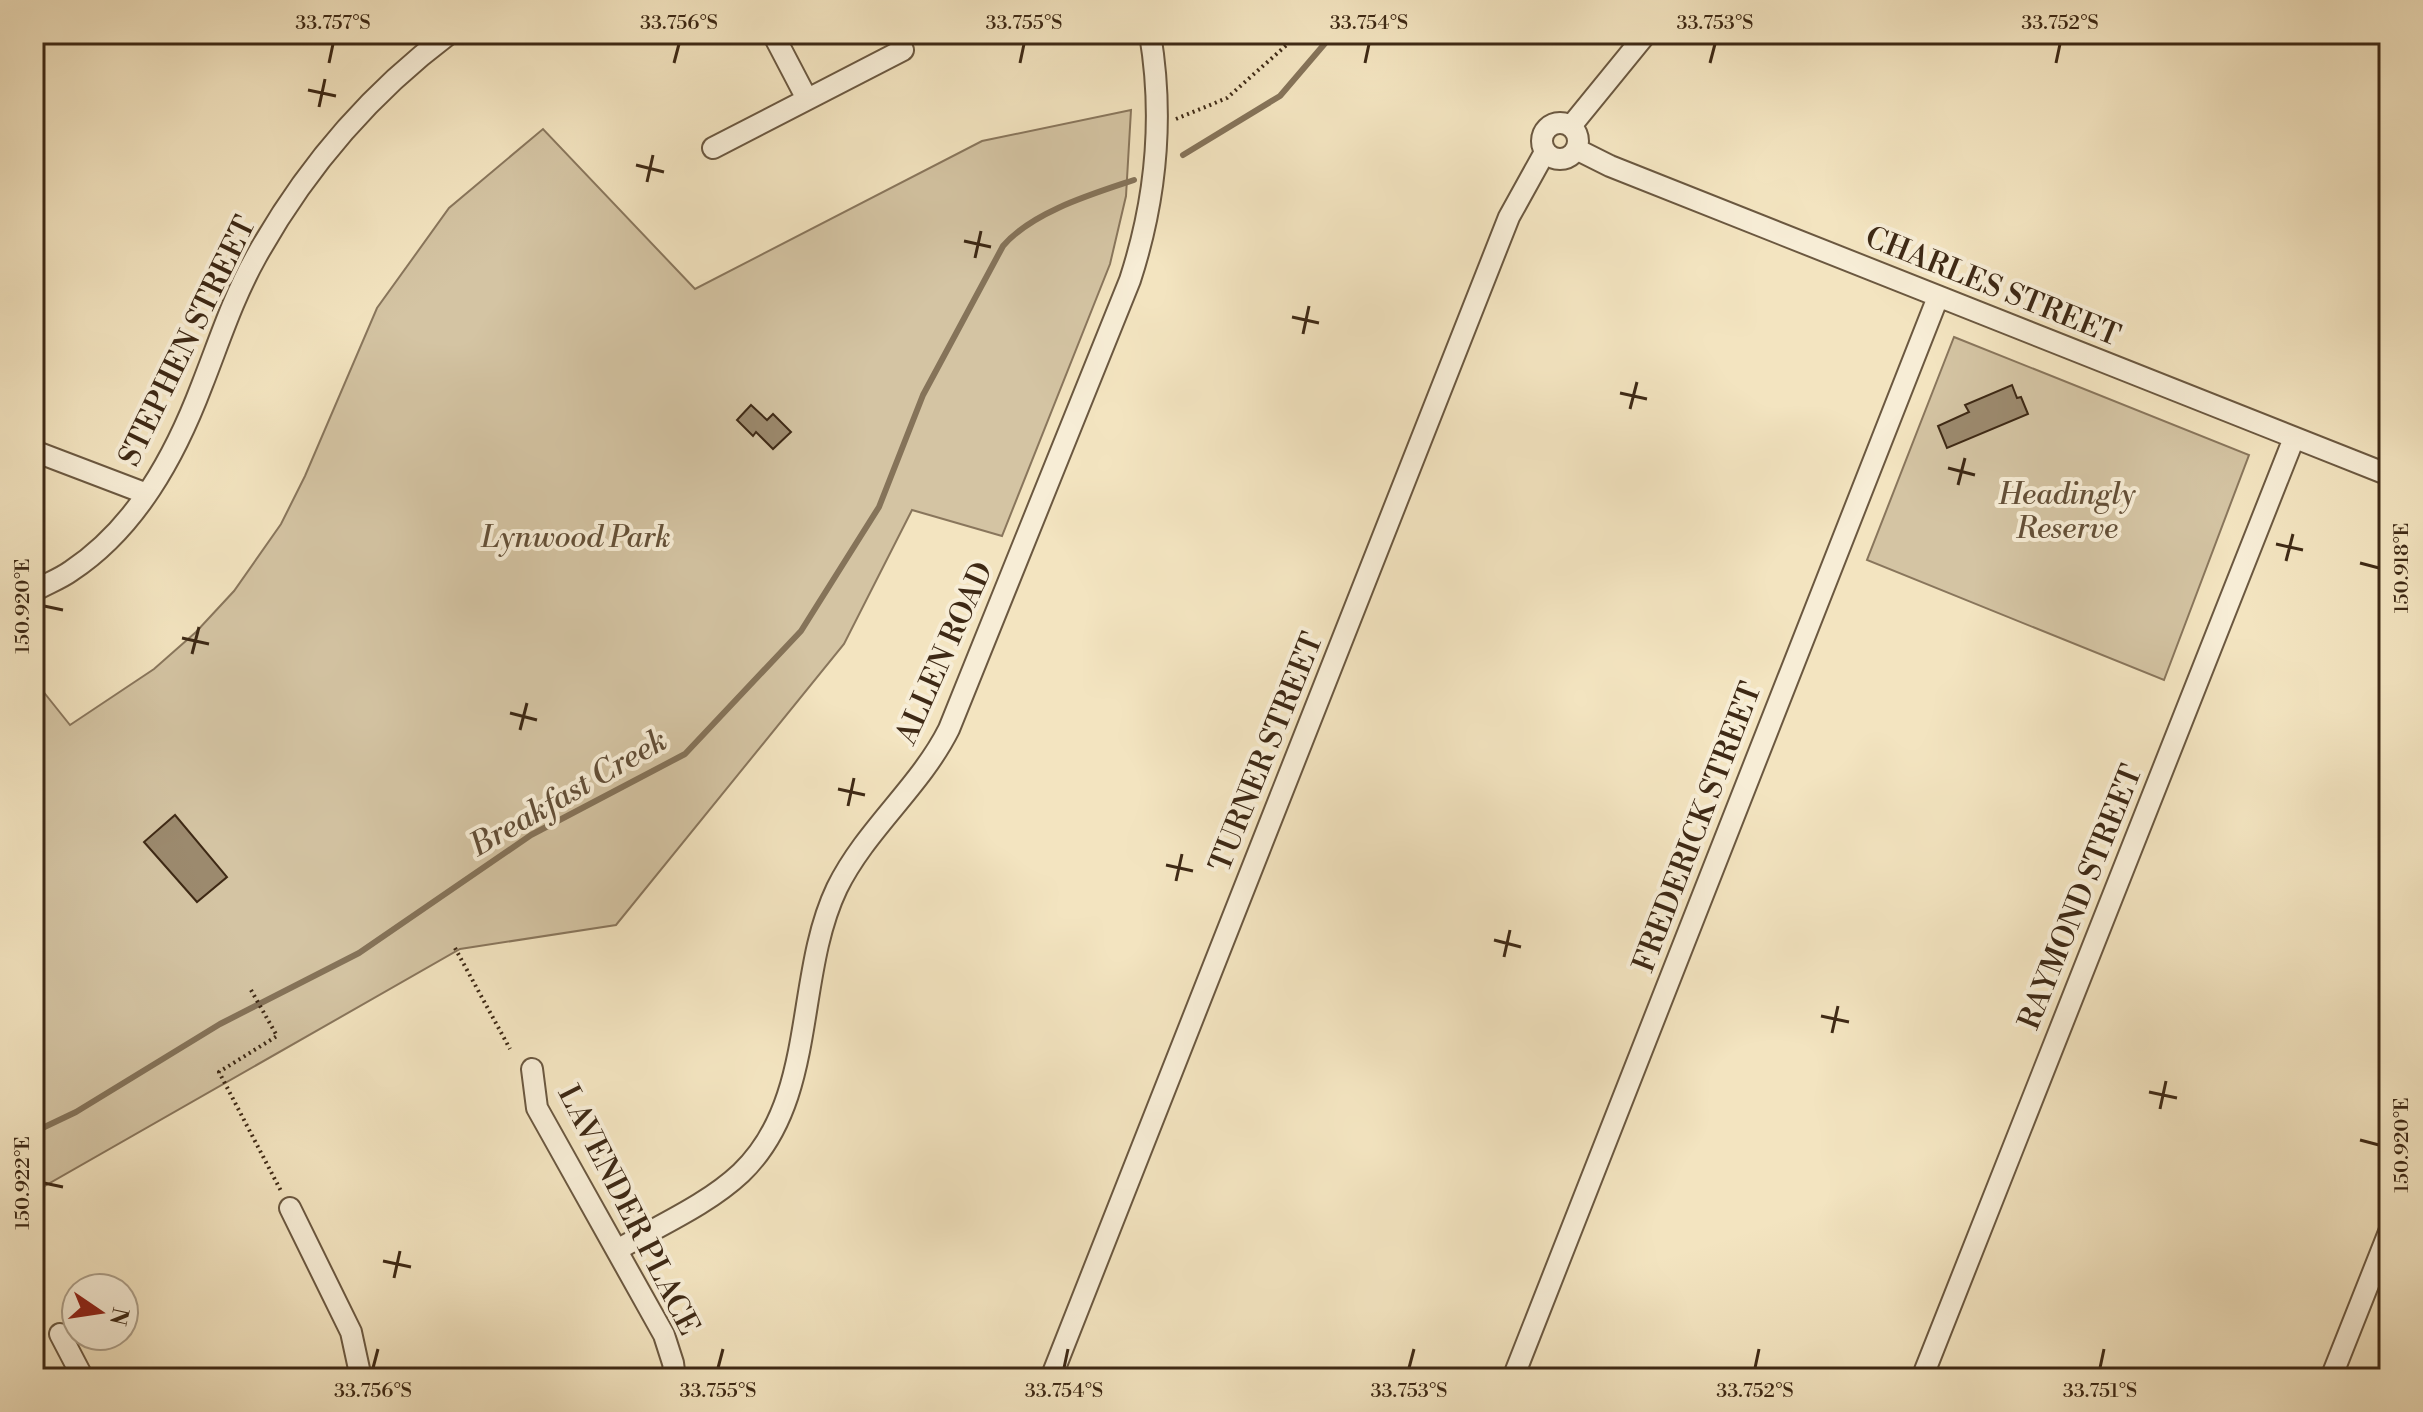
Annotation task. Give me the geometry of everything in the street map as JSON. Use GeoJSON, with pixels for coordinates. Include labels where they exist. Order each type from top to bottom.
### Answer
{"type":"FeatureCollection","features":[{"type":"Feature","properties":{"kind":"street","name":"STEPHEN STREET"},"geometry":{"type":"LineString","coordinates":[[34,591],[71,571],[103,546],[147,494],[165,467],[201,388],[223,326],[255,259],[288,203],[321,157],[391,80],[449,34]]}},
{"type":"Feature","properties":{"kind":"street"},"geometry":{"type":"LineString","coordinates":[[773,34],[807,99]]}},
{"type":"Feature","properties":{"kind":"street","name":"ALLEN ROAD"},"geometry":{"type":"LineString","coordinates":[[617,1250],[731,1182],[758,1154],[780,1117],[792,1077],[820,934],[829,906],[852,861],[921,774],[949,729],[1130,280],[1147,219],[1156,161],[1157,87],[1150,34]]}},
{"type":"Feature","properties":{"kind":"street"},"geometry":{"type":"LineString","coordinates":[[1571,126],[1646,34]]}},
{"type":"Feature","properties":{"kind":"street"},"geometry":{"type":"LineString","coordinates":[[713,148],[903,50]]}},
{"type":"Feature","properties":{"kind":"street"},"geometry":{"type":"LineString","coordinates":[[1560,122],[1571,126],[1577,134],[1576,149],[1567,158],[1561,159],[1555,159],[1545,152],[1542,141],[1549,126],[1560,122]]}},
{"type":"Feature","properties":{"kind":"street","name":"CHARLES STREET"},"geometry":{"type":"LineString","coordinates":[[1576,149],[1610,166],[2389,475]]}},
{"type":"Feature","properties":{"kind":"street","name":"TURNER STREET"},"geometry":{"type":"LineString","coordinates":[[1051,1378],[1509,217],[1545,152]]}},
{"type":"Feature","properties":{"kind":"street","name":"FREDERICK STREET"},"geometry":{"type":"LineString","coordinates":[[1513,1378],[1938,297]]}},
{"type":"Feature","properties":{"kind":"street","name":"RAYMOND STREET"},"geometry":{"type":"LineString","coordinates":[[1922,1378],[2294,438]]}},
{"type":"Feature","properties":{"kind":"street"},"geometry":{"type":"LineString","coordinates":[[34,451],[147,494]]}},
{"type":"Feature","properties":{"kind":"street","name":"LAVENDER PLACE"},"geometry":{"type":"LineString","coordinates":[[532,1069],[537,1108],[664,1335],[675,1378]]}},
{"type":"Feature","properties":{"kind":"street"},"geometry":{"type":"LineString","coordinates":[[290,1208],[351,1332],[361,1378]]}},
{"type":"Feature","properties":{"kind":"street"},"geometry":{"type":"LineString","coordinates":[[2331,1378],[2389,1232]]}},
{"type":"Feature","properties":{"kind":"street"},"geometry":{"type":"LineString","coordinates":[[69,1352],[83,1378]]}},
{"type":"Feature","properties":{"kind":"path"},"geometry":{"type":"LineString","coordinates":[[1176,119],[1227,98],[1299,34]]}},
{"type":"Feature","properties":{"kind":"path"},"geometry":{"type":"LineString","coordinates":[[455,948],[510,1049]]}},
{"type":"Feature","properties":{"kind":"path"},"geometry":{"type":"LineString","coordinates":[[251,990],[277,1036],[219,1072],[290,1208]]}},
{"type":"Feature","properties":{"kind":"green space","name":"Lynwood Park"},"geometry":{"type":"Polygon","coordinates":[[[1131,110],[1126,196],[1110,264],[1002,536],[912,510],[844,644],[616,925],[460,949],[34,1192],[34,680],[70,725],[154,669],[196,632],[234,591],[281,524],[305,476],[377,308],[449,208],[543,129],[695,289],[982,141],[1131,110]]]}},
{"type":"Feature","properties":{"kind":"green space","name":"Headingly Reserve"},"geometry":{"type":"Polygon","coordinates":[[[1954,337],[2249,455],[2164,680],[1867,560],[1954,337]]]}},
{"type":"Feature","properties":{"kind":"building"},"geometry":{"type":"Polygon","coordinates":[[[2012,385],[2028,414],[1947,448],[1938,426],[1969,412],[1965,405],[2012,385]]]}},
{"type":"Feature","properties":{"kind":"building"},"geometry":{"type":"Polygon","coordinates":[[[751,405],[767,420],[773,414],[791,432],[773,449],[756,432],[753,436],[737,420],[751,405]]]}},
{"type":"Feature","properties":{"kind":"building"},"geometry":{"type":"Polygon","coordinates":[[[175,815],[227,877],[197,902],[144,842],[175,815]]]}},
{"type":"Feature","properties":{"kind":"waterway","name":"Breakfast Creek"},"geometry":{"type":"LineString","coordinates":[[1183,155],[1280,96],[1333,34]]}},
{"type":"Feature","properties":{"kind":"waterway","name":"Breakfast Creek"},"geometry":{"type":"LineString","coordinates":[[34,1132],[76,1112],[220,1024],[359,953],[531,835],[685,754],[801,631],[879,507],[923,395],[1003,246],[1015,234],[1046,214],[1134,180]]}}]}
